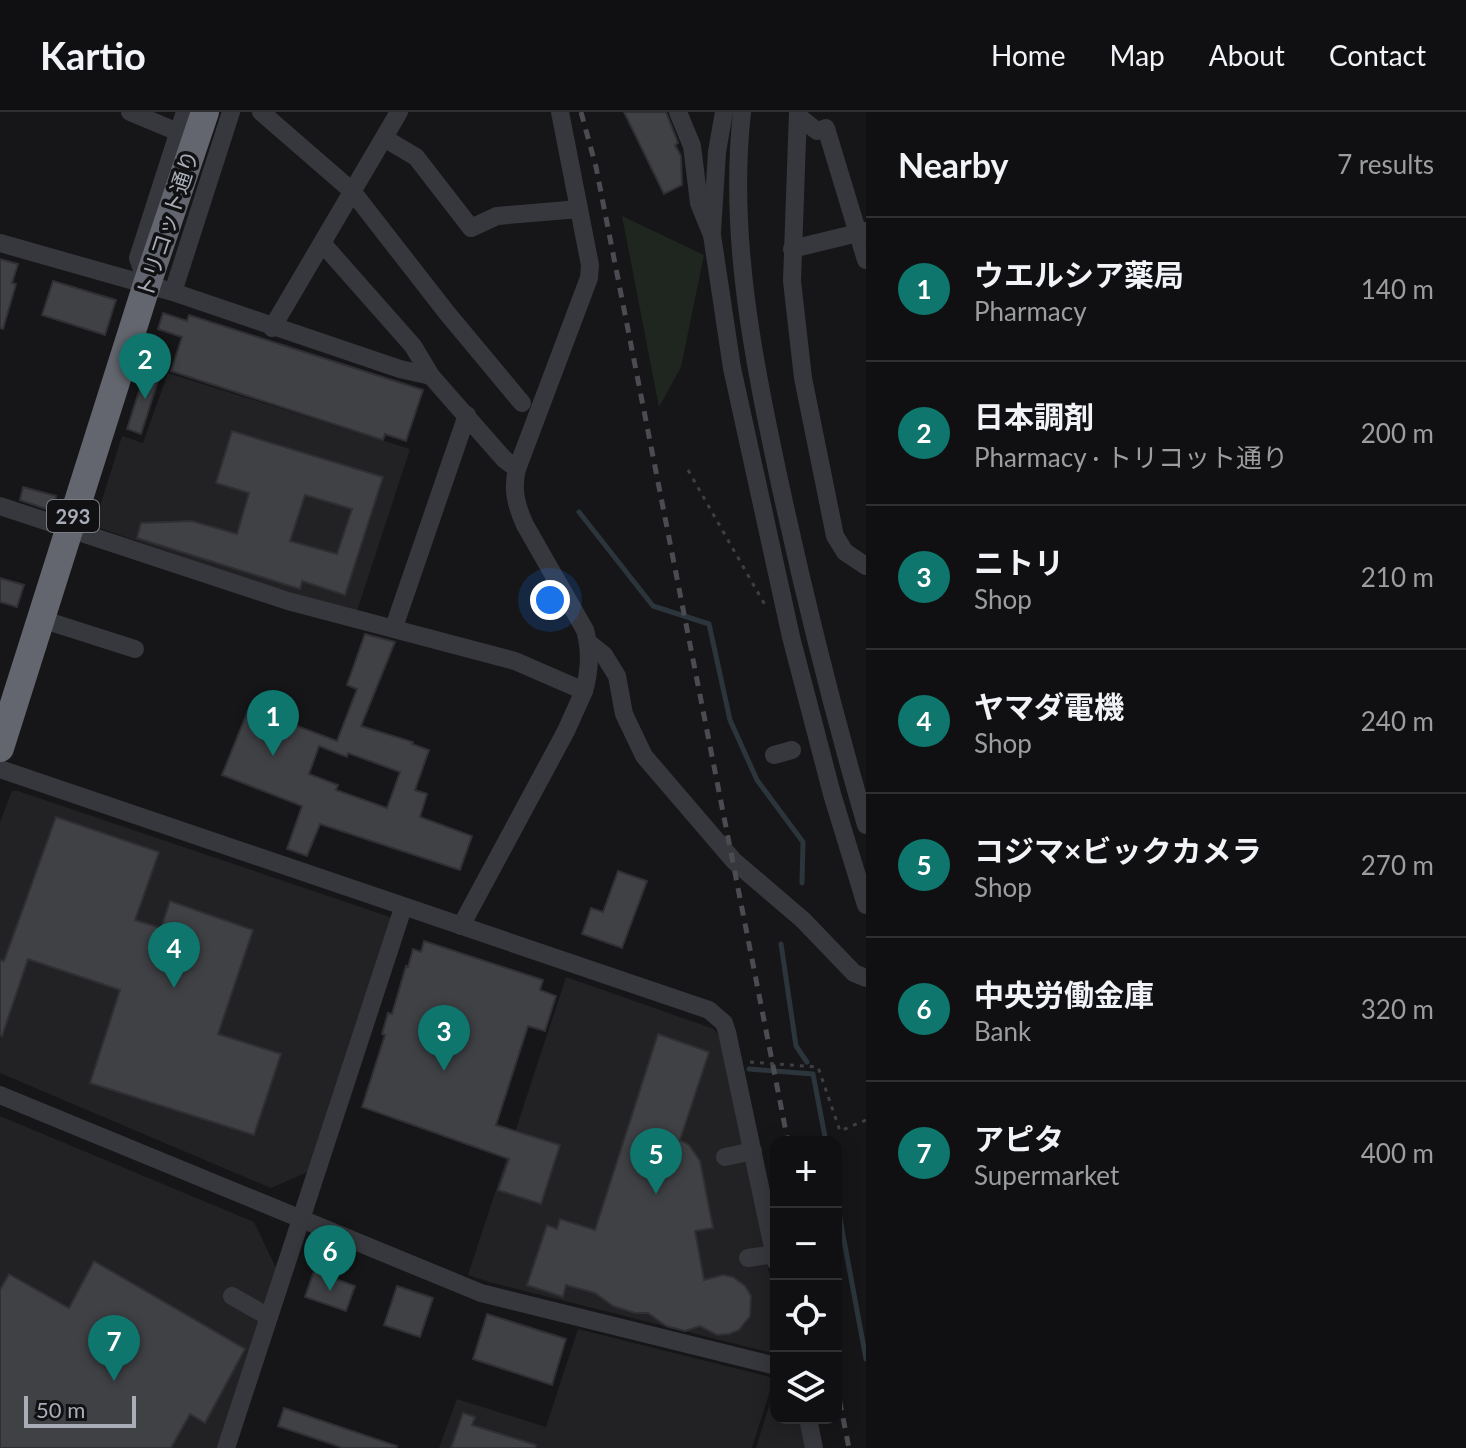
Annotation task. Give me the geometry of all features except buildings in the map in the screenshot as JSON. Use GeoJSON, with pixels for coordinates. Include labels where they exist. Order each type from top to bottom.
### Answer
{"type":"FeatureCollection","features":[{"type":"Feature","properties":{"kind":"highway","name":"トリコット通り"},"geometry":{"type":"LineString","coordinates":[[0,748],[70,528],[160,288],[205,112]]}},
{"type":"Feature","properties":{"kind":"street"},"geometry":{"type":"LineString","coordinates":[[130,112],[178,132]]}},
{"type":"Feature","properties":{"kind":"street"},"geometry":{"type":"LineString","coordinates":[[160,288],[138,258],[185,112]]}},
{"type":"Feature","properties":{"kind":"street"},"geometry":{"type":"LineString","coordinates":[[160,288],[231,112]]}},
{"type":"Feature","properties":{"kind":"street"},"geometry":{"type":"LineString","coordinates":[[261,112],[352,191],[522,403]]}},
{"type":"Feature","properties":{"kind":"street"},"geometry":{"type":"LineString","coordinates":[[272,328],[399,112]]}},
{"type":"Feature","properties":{"kind":"street"},"geometry":{"type":"LineString","coordinates":[[461,926],[566,731],[584,691],[589,671],[589,643],[576,612],[518,508],[513,485],[589,278],[590,265],[560,112]]}},
{"type":"Feature","properties":{"kind":"street"},"geometry":{"type":"LineString","coordinates":[[678,112],[692,146],[699,203],[712,235]]}},
{"type":"Feature","properties":{"kind":"street"},"geometry":{"type":"LineString","coordinates":[[724,112],[717,152],[712,235],[732,368],[791,637],[832,794],[866,905]]}},
{"type":"Feature","properties":{"kind":"street"},"geometry":{"type":"LineString","coordinates":[[742,112],[740,248],[755,367],[805,597],[830,700],[866,825]]}},
{"type":"Feature","properties":{"kind":"street"},"geometry":{"type":"LineString","coordinates":[[798,114],[817,131],[826,128],[862,232],[866,260]]}},
{"type":"Feature","properties":{"kind":"street"},"geometry":{"type":"LineString","coordinates":[[798,114],[792,281],[799,357],[832,527],[845,552],[866,566]]}},
{"type":"Feature","properties":{"kind":"street"},"geometry":{"type":"LineString","coordinates":[[384,138],[416,157],[471,228],[497,216],[579,209]]}},
{"type":"Feature","properties":{"kind":"street"},"geometry":{"type":"LineString","coordinates":[[792,249],[862,232]]}},
{"type":"Feature","properties":{"kind":"street"},"geometry":{"type":"LineString","coordinates":[[0,243],[160,288],[272,328],[431,376]]}},
{"type":"Feature","properties":{"kind":"street"},"geometry":{"type":"LineString","coordinates":[[322,243],[413,346],[431,376],[504,459],[517,469]]}},
{"type":"Feature","properties":{"kind":"street"},"geometry":{"type":"LineString","coordinates":[[394,627],[467,415]]}},
{"type":"Feature","properties":{"kind":"street"},"geometry":{"type":"LineString","coordinates":[[0,506],[288,601],[515,661],[584,691]]}},
{"type":"Feature","properties":{"kind":"street"},"geometry":{"type":"LineString","coordinates":[[41,619],[135,649]]}},
{"type":"Feature","properties":{"kind":"street"},"geometry":{"type":"LineString","coordinates":[[589,643],[604,655],[617,676],[624,714],[644,756],[734,861],[803,920],[854,973],[866,978]]}},
{"type":"Feature","properties":{"kind":"street"},"geometry":{"type":"LineString","coordinates":[[0,769],[709,1010],[724,1023],[735,1062],[770,1234]]}},
{"type":"Feature","properties":{"kind":"street"},"geometry":{"type":"LineString","coordinates":[[226,1448],[403,908]]}},
{"type":"Feature","properties":{"kind":"street"},"geometry":{"type":"LineString","coordinates":[[0,1095],[481,1293],[703,1340],[770,1364]]}},
{"type":"Feature","properties":{"kind":"street"},"geometry":{"type":"LineString","coordinates":[[725,1157],[753,1151]]}},
{"type":"Feature","properties":{"kind":"street"},"geometry":{"type":"LineString","coordinates":[[748,1258],[770,1258]]}},
{"type":"Feature","properties":{"kind":"street"},"geometry":{"type":"LineString","coordinates":[[232,1296],[269,1317]]}},
{"type":"Feature","properties":{"kind":"street"},"geometry":{"type":"LineString","coordinates":[[809,1424],[814,1448]]}},
{"type":"Feature","properties":{"kind":"path"},"geometry":{"type":"LineString","coordinates":[[688,470],[765,605]]}},
{"type":"Feature","properties":{"kind":"path"},"geometry":{"type":"LineString","coordinates":[[735,1062],[818,1067],[840,1131],[866,1120]]}},
{"type":"Feature","properties":{"kind":"shaded area"},"geometry":{"type":"Polygon","coordinates":[[[622,216],[704,255],[681,367],[659,407],[622,216]]]}},
{"type":"Feature","properties":{"kind":"shaded area"},"geometry":{"type":"Polygon","coordinates":[[[168,373],[410,449],[357,611],[254,582],[94,526],[122,436],[143,443],[168,373]]]}},
{"type":"Feature","properties":{"kind":"shaded area"},"geometry":{"type":"Polygon","coordinates":[[[12,791],[390,917],[392,920],[310,1171],[271,1188],[0,1073],[0,822],[12,791]]]}},
{"type":"Feature","properties":{"kind":"shaded area"},"geometry":{"type":"Polygon","coordinates":[[[566,977],[714,1029],[721,1038],[770,1277],[770,1352],[468,1275],[566,977]]]}},
{"type":"Feature","properties":{"kind":"shaded area"},"geometry":{"type":"Polygon","coordinates":[[[0,1116],[254,1222],[277,1270],[217,1448],[0,1448],[0,1116]]]}},
{"type":"Feature","properties":{"kind":"shaded area"},"geometry":{"type":"Polygon","coordinates":[[[578,1329],[770,1377],[770,1391],[752,1448],[439,1448],[457,1399],[546,1427],[578,1329]]]}},
{"type":"Feature","properties":{"kind":"shaded area"},"geometry":{"type":"Polygon","coordinates":[[[770,1403],[770,1424],[801,1424],[806,1448],[756,1448],[770,1403]]]}},
{"type":"Feature","properties":{"kind":"waterway"},"geometry":{"type":"LineString","coordinates":[[579,512],[653,606],[709,624],[730,720],[757,780],[803,842],[802,883]]}},
{"type":"Feature","properties":{"kind":"waterway"},"geometry":{"type":"LineString","coordinates":[[781,944],[796,1046],[807,1062]]}},
{"type":"Feature","properties":{"kind":"waterway"},"geometry":{"type":"LineString","coordinates":[[749,1069],[813,1074],[825,1136]]}},
{"type":"Feature","properties":{"kind":"waterway"},"geometry":{"type":"LineString","coordinates":[[838,1208],[866,1359]]}},
{"type":"Feature","properties":{"kind":"railway"},"geometry":{"type":"LineString","coordinates":[[581,112],[596,167],[787,1136]]}},
{"type":"Feature","properties":{"kind":"railway"},"geometry":{"type":"LineString","coordinates":[[842,1413],[849,1448]]}},
{"type":"Feature","properties":{"kind":"place","name":"日本調剤"},"geometry":{"type":"Point","coordinates":[145,399]}},
{"type":"Feature","properties":{"kind":"place","name":"ウエルシア薬局"},"geometry":{"type":"Point","coordinates":[273,756]}},
{"type":"Feature","properties":{"kind":"place","name":"ヤマダ電機"},"geometry":{"type":"Point","coordinates":[174,988]}},
{"type":"Feature","properties":{"kind":"place","name":"ニトリ"},"geometry":{"type":"Point","coordinates":[444,1071]}},
{"type":"Feature","properties":{"kind":"place","name":"コジマ×ビックカメラ"},"geometry":{"type":"Point","coordinates":[656,1194]}},
{"type":"Feature","properties":{"kind":"place","name":"中央労働金庫"},"geometry":{"type":"Point","coordinates":[330,1291]}},
{"type":"Feature","properties":{"kind":"place","name":"アピタ"},"geometry":{"type":"Point","coordinates":[114,1381]}}]}
